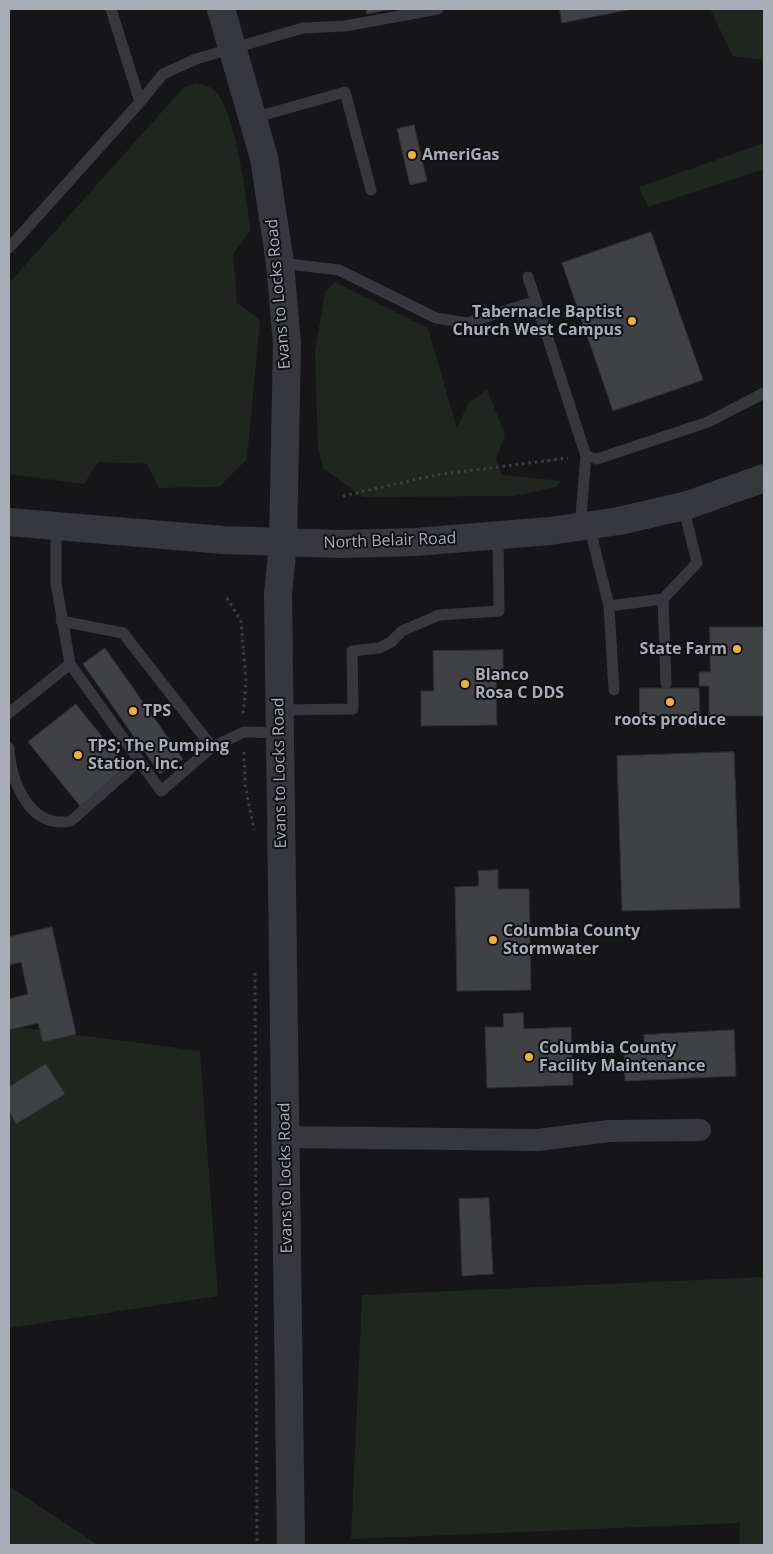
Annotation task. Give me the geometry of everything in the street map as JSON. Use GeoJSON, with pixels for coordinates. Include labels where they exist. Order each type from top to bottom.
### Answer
{"type":"FeatureCollection","features":[{"type":"Feature","properties":{"kind":"street","name":"Evans to Locks Road"},"geometry":{"type":"LineString","coordinates":[[221,9],[234,48],[264,158],[280,263],[287,344],[283,543],[278,594],[291,1545]]}},
{"type":"Feature","properties":{"kind":"street","name":"North Belair Road"},"geometry":{"type":"LineString","coordinates":[[9,522],[223,540],[283,543],[416,542],[498,536],[584,526],[683,506],[764,478]]}},
{"type":"Feature","properties":{"kind":"street"},"geometry":{"type":"LineString","coordinates":[[286,1137],[538,1140],[609,1131],[700,1130]]}},
{"type":"Feature","properties":{"kind":"lane"},"geometry":{"type":"LineString","coordinates":[[111,9],[140,102]]}},
{"type":"Feature","properties":{"kind":"lane"},"geometry":{"type":"LineString","coordinates":[[9,248],[163,74],[196,59],[303,28],[344,26],[438,9]]}},
{"type":"Feature","properties":{"kind":"lane"},"geometry":{"type":"LineString","coordinates":[[253,118],[345,92],[371,190]]}},
{"type":"Feature","properties":{"kind":"lane"},"geometry":{"type":"LineString","coordinates":[[280,263],[339,270],[436,318],[467,323],[536,301]]}},
{"type":"Feature","properties":{"kind":"lane"},"geometry":{"type":"LineString","coordinates":[[528,277],[586,456],[584,526],[609,606],[614,690]]}},
{"type":"Feature","properties":{"kind":"lane"},"geometry":{"type":"LineString","coordinates":[[586,456],[597,459],[708,422],[764,393]]}},
{"type":"Feature","properties":{"kind":"lane"},"geometry":{"type":"LineString","coordinates":[[609,606],[664,600],[697,564],[683,506]]}},
{"type":"Feature","properties":{"kind":"lane"},"geometry":{"type":"LineString","coordinates":[[56,526],[56,583],[60,621],[70,664],[162,791],[212,747],[244,732],[280,722],[353,709],[352,651],[379,648],[391,642],[402,631],[439,615],[498,611],[498,536]]}},
{"type":"Feature","properties":{"kind":"lane"},"geometry":{"type":"LineString","coordinates":[[664,600],[666,683]]}},
{"type":"Feature","properties":{"kind":"lane"},"geometry":{"type":"LineString","coordinates":[[60,621],[122,633],[212,747]]}},
{"type":"Feature","properties":{"kind":"lane"},"geometry":{"type":"LineString","coordinates":[[9,713],[70,664]]}},
{"type":"Feature","properties":{"kind":"lane"},"geometry":{"type":"LineString","coordinates":[[9,748],[16,784],[29,806],[41,818],[58,824],[71,821],[139,761]]}},
{"type":"Feature","properties":{"kind":"path"},"geometry":{"type":"LineString","coordinates":[[343,496],[435,475],[586,456]]}},
{"type":"Feature","properties":{"kind":"path"},"geometry":{"type":"LineString","coordinates":[[227,598],[241,621],[246,682],[243,704],[245,785],[254,833]]}},
{"type":"Feature","properties":{"kind":"path"},"geometry":{"type":"LineString","coordinates":[[255,966],[256,1545]]}},
{"type":"Feature","properties":{"kind":"shaded area"},"geometry":{"type":"Polygon","coordinates":[[[710,9],[764,9],[764,60],[733,56],[710,9]]]}},
{"type":"Feature","properties":{"kind":"shaded area"},"geometry":{"type":"Polygon","coordinates":[[[197,83],[214,90],[222,100],[228,115],[239,156],[251,230],[233,254],[237,303],[260,320],[247,459],[219,487],[159,488],[147,464],[98,462],[84,484],[9,474],[9,283],[184,87],[197,83]]]}},
{"type":"Feature","properties":{"kind":"shaded area"},"geometry":{"type":"Polygon","coordinates":[[[764,143],[764,169],[648,207],[639,187],[764,143]]]}},
{"type":"Feature","properties":{"kind":"shaded area"},"geometry":{"type":"Polygon","coordinates":[[[335,282],[428,328],[457,428],[468,404],[487,389],[505,435],[496,459],[502,475],[562,481],[555,487],[515,496],[363,497],[323,468],[318,448],[315,351],[325,292],[335,282]]]}},
{"type":"Feature","properties":{"kind":"shaded area"},"geometry":{"type":"Polygon","coordinates":[[[9,1026],[200,1051],[218,1296],[9,1328],[9,1026]]]}},
{"type":"Feature","properties":{"kind":"shaded area"},"geometry":{"type":"Polygon","coordinates":[[[764,1277],[764,1545],[739,1545],[740,1523],[351,1539],[362,1295],[764,1277]]]}},
{"type":"Feature","properties":{"kind":"shaded area"},"geometry":{"type":"Polygon","coordinates":[[[9,1486],[98,1545],[9,1545],[9,1486]]]}},
{"type":"Feature","properties":{"kind":"building"},"geometry":{"type":"Polygon","coordinates":[[[366,9],[392,9],[367,14],[366,9]]]}},
{"type":"Feature","properties":{"kind":"building"},"geometry":{"type":"Polygon","coordinates":[[[560,9],[632,9],[562,23],[560,9]]]}},
{"type":"Feature","properties":{"kind":"building","name":"AmeriGas"},"geometry":{"type":"Polygon","coordinates":[[[414,125],[427,181],[410,185],[397,129],[414,125]]]}},
{"type":"Feature","properties":{"kind":"building","name":"Tabernacle Baptist Church West Campus"},"geometry":{"type":"Polygon","coordinates":[[[651,232],[703,380],[613,411],[562,263],[651,232]]]}},
{"type":"Feature","properties":{"kind":"building","name":"State Farm"},"geometry":{"type":"Polygon","coordinates":[[[710,627],[764,627],[764,716],[709,716],[709,686],[699,686],[699,672],[710,672],[710,627]]]}},
{"type":"Feature","properties":{"kind":"building","name":"TPS"},"geometry":{"type":"Polygon","coordinates":[[[105,648],[183,759],[160,774],[83,664],[105,648]]]}},
{"type":"Feature","properties":{"kind":"building","name":"Blanco Rosa C DDS"},"geometry":{"type":"Polygon","coordinates":[[[503,650],[503,677],[496,677],[497,725],[421,726],[421,691],[434,691],[433,651],[503,650]]]}},
{"type":"Feature","properties":{"kind":"building","name":"roots produce"},"geometry":{"type":"Polygon","coordinates":[[[640,688],[699,688],[700,716],[640,716],[640,688]]]}},
{"type":"Feature","properties":{"kind":"building","name":"TPS; The Pumping Station, Inc."},"geometry":{"type":"Polygon","coordinates":[[[76,704],[127,768],[80,806],[28,742],[76,704]]]}},
{"type":"Feature","properties":{"kind":"building"},"geometry":{"type":"Polygon","coordinates":[[[734,752],[740,908],[622,911],[617,756],[734,752]]]}},
{"type":"Feature","properties":{"kind":"building","name":"Columbia County Stormwater"},"geometry":{"type":"Polygon","coordinates":[[[498,870],[498,889],[529,889],[531,990],[457,991],[455,887],[479,886],[478,871],[498,870]]]}},
{"type":"Feature","properties":{"kind":"building"},"geometry":{"type":"Polygon","coordinates":[[[52,927],[76,1034],[43,1042],[38,1023],[9,1030],[9,999],[28,994],[21,962],[9,965],[9,937],[52,927]]]}},
{"type":"Feature","properties":{"kind":"building","name":"Columbia County Facility Maintenance"},"geometry":{"type":"Polygon","coordinates":[[[523,1013],[524,1029],[571,1027],[573,1085],[487,1088],[485,1027],[504,1027],[503,1014],[523,1013]]]}},
{"type":"Feature","properties":{"kind":"building"},"geometry":{"type":"Polygon","coordinates":[[[734,1030],[736,1076],[625,1081],[624,1050],[644,1049],[644,1035],[734,1030]]]}},
{"type":"Feature","properties":{"kind":"building"},"geometry":{"type":"Polygon","coordinates":[[[46,1064],[65,1094],[16,1124],[9,1111],[9,1087],[46,1064]]]}},
{"type":"Feature","properties":{"kind":"building"},"geometry":{"type":"Polygon","coordinates":[[[489,1198],[493,1274],[462,1276],[459,1199],[489,1198]]]}},
{"type":"Feature","properties":{"kind":"place","name":"AmeriGas"},"geometry":{"type":"Point","coordinates":[412,155]}},
{"type":"Feature","properties":{"kind":"place","name":"Tabernacle Baptist Church West Campus"},"geometry":{"type":"Point","coordinates":[632,321]}},
{"type":"Feature","properties":{"kind":"place","name":"State Farm"},"geometry":{"type":"Point","coordinates":[737,649]}},
{"type":"Feature","properties":{"kind":"place","name":"Blanco Rosa C DDS"},"geometry":{"type":"Point","coordinates":[465,684]}},
{"type":"Feature","properties":{"kind":"place","name":"roots produce"},"geometry":{"type":"Point","coordinates":[670,702]}},
{"type":"Feature","properties":{"kind":"place","name":"TPS"},"geometry":{"type":"Point","coordinates":[133,711]}},
{"type":"Feature","properties":{"kind":"place","name":"TPS; The Pumping Station, Inc."},"geometry":{"type":"Point","coordinates":[78,755]}},
{"type":"Feature","properties":{"kind":"place","name":"Columbia County Stormwater"},"geometry":{"type":"Point","coordinates":[493,940]}},
{"type":"Feature","properties":{"kind":"place","name":"Columbia County Facility Maintenance"},"geometry":{"type":"Point","coordinates":[529,1057]}}]}
